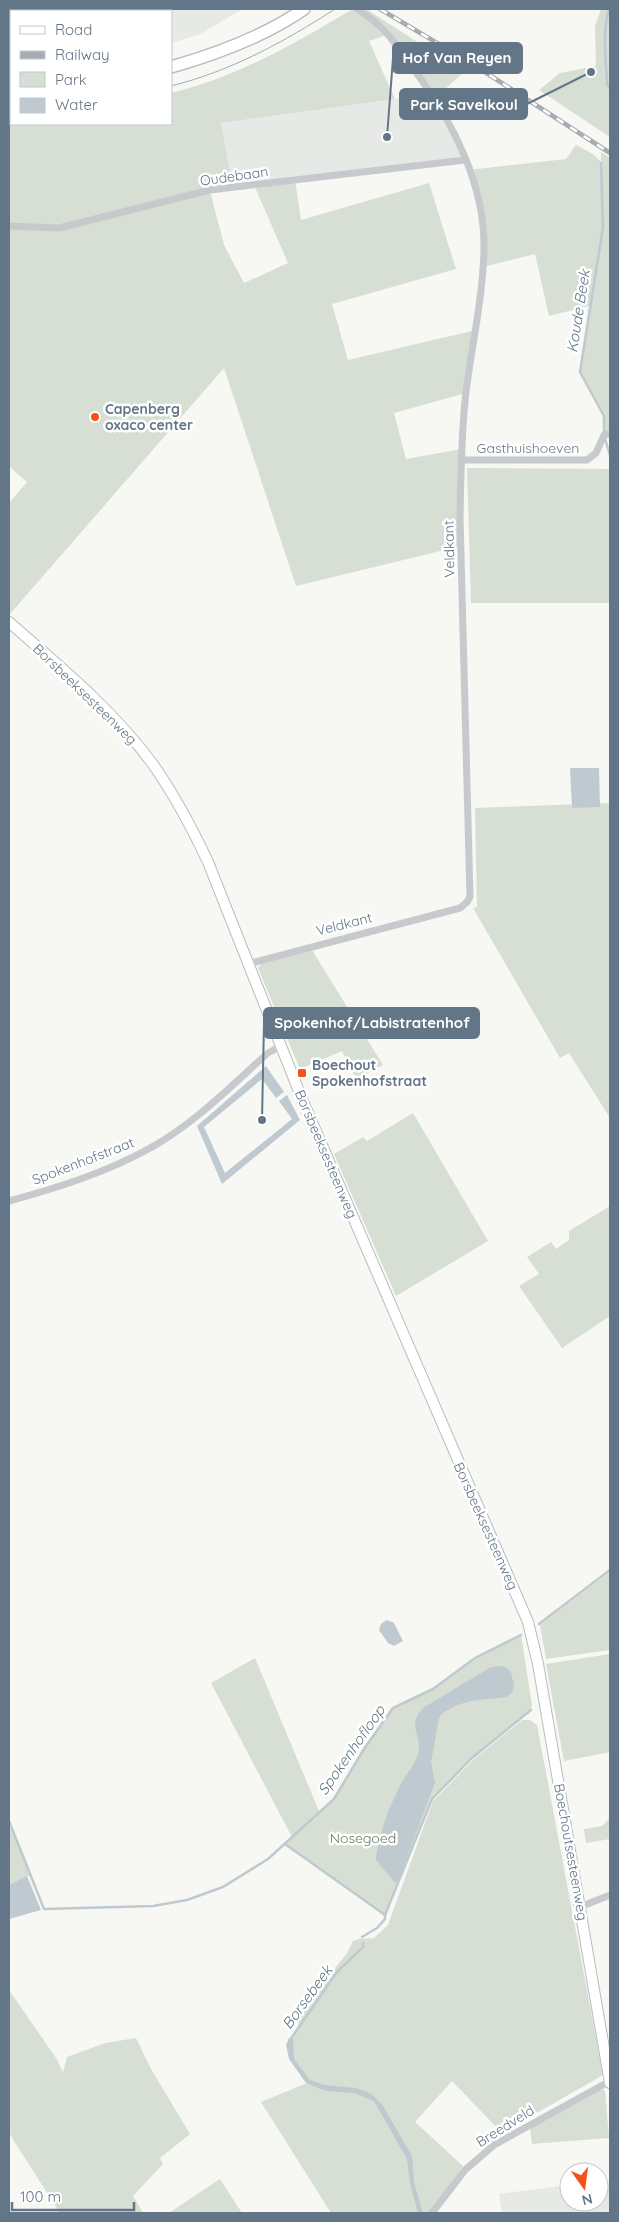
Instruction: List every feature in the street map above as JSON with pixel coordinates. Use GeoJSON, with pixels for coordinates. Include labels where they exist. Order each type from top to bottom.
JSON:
{"type":"FeatureCollection","features":[{"type":"Feature","properties":{"kind":"main road"},"geometry":{"type":"LineString","coordinates":[[172,67],[228,48],[277,25],[304,9]]}},
{"type":"Feature","properties":{"kind":"street","name":"Veldkant"},"geometry":{"type":"LineString","coordinates":[[248,964],[460,908],[470,897],[460,517],[461,460],[466,393],[478,323],[484,248],[482,218],[478,196],[465,160],[435,98],[380,24],[356,9]]}},
{"type":"Feature","properties":{"kind":"street","name":"Oudebaan"},"geometry":{"type":"LineString","coordinates":[[9,226],[58,228],[210,190],[465,160]]}},
{"type":"Feature","properties":{"kind":"street","name":"Gasthuishoeven"},"geometry":{"type":"LineString","coordinates":[[461,460],[587,460],[596,454],[604,435],[610,434]]}},
{"type":"Feature","properties":{"kind":"street","name":"Borsbeeksesteenweg"},"geometry":{"type":"LineString","coordinates":[[9,622],[67,673],[124,729],[152,764],[194,833],[317,1136],[528,1622]]}},
{"type":"Feature","properties":{"kind":"street","name":"Spokenhofstraat"},"geometry":{"type":"LineString","coordinates":[[9,1201],[89,1175],[124,1161],[153,1146],[193,1119],[268,1053],[281,1046]]}},
{"type":"Feature","properties":{"kind":"street","name":"Boechoutsesteenweg"},"geometry":{"type":"LineString","coordinates":[[528,1622],[538,1664],[610,2082]]}},
{"type":"Feature","properties":{"kind":"street"},"geometry":{"type":"LineString","coordinates":[[580,1906],[610,1895]]}},
{"type":"Feature","properties":{"kind":"street","name":"Breedveld"},"geometry":{"type":"LineString","coordinates":[[432,2213],[465,2170],[488,2148],[610,2082]]}},
{"type":"Feature","properties":{"kind":"shaded area"},"geometry":{"type":"Polygon","coordinates":[[[9,9],[242,9],[201,34],[172,43],[172,10],[10,10],[9,81],[9,9]]]}},
{"type":"Feature","properties":{"kind":"shaded area"},"geometry":{"type":"Polygon","coordinates":[[[435,98],[465,160],[233,187],[221,123],[395,99],[435,98]]]}},
{"type":"Feature","properties":{"kind":"shaded area"},"geometry":{"type":"Polygon","coordinates":[[[609,2182],[610,2213],[502,2213],[499,2194],[559,2186],[559,2212],[609,2212],[609,2182]]]}},
{"type":"Feature","properties":{"kind":"green space"},"geometry":{"type":"Polygon","coordinates":[[[353,9],[366,9],[464,72],[435,98],[389,34],[369,41],[395,99],[221,123],[233,187],[210,191],[224,245],[244,283],[288,263],[254,185],[295,180],[301,220],[429,183],[456,269],[332,304],[348,360],[476,330],[466,393],[394,413],[406,459],[462,449],[461,546],[296,586],[224,368],[10,614],[9,503],[27,482],[9,466],[9,123],[10,125],[172,125],[172,93],[220,78],[287,46],[353,9]]]}},
{"type":"Feature","properties":{"kind":"green space"},"geometry":{"type":"Polygon","coordinates":[[[601,9],[610,9],[610,137],[539,90],[560,73],[596,66],[595,26],[601,9]]]}},
{"type":"Feature","properties":{"kind":"green space"},"geometry":{"type":"Polygon","coordinates":[[[576,145],[593,154],[601,162],[601,152],[610,158],[610,434],[604,435],[604,416],[580,372],[589,306],[549,316],[535,254],[483,267],[482,218],[469,170],[566,159],[576,145]]]}},
{"type":"Feature","properties":{"kind":"green space"},"geometry":{"type":"Polygon","coordinates":[[[467,468],[610,469],[610,603],[471,603],[467,468]]]}},
{"type":"Feature","properties":{"kind":"green space"},"geometry":{"type":"Polygon","coordinates":[[[610,803],[610,1118],[569,1053],[560,1058],[473,908],[477,907],[475,808],[610,803]]]}},
{"type":"Feature","properties":{"kind":"green space"},"geometry":{"type":"Polygon","coordinates":[[[312,950],[383,1065],[356,1079],[342,1051],[300,1069],[258,968],[261,964],[312,950]]]}},
{"type":"Feature","properties":{"kind":"green space"},"geometry":{"type":"Polygon","coordinates":[[[413,1113],[488,1241],[396,1296],[334,1154],[363,1137],[367,1141],[413,1113]]]}},
{"type":"Feature","properties":{"kind":"green space"},"geometry":{"type":"Polygon","coordinates":[[[610,1206],[610,1316],[562,1348],[519,1286],[539,1274],[527,1257],[551,1242],[556,1249],[569,1240],[569,1231],[610,1206]]]}},
{"type":"Feature","properties":{"kind":"green space"},"geometry":{"type":"Polygon","coordinates":[[[610,1572],[610,1650],[546,1659],[540,1625],[610,1572]]]}},
{"type":"Feature","properties":{"kind":"green space","name":"Nosegoed"},"geometry":{"type":"Polygon","coordinates":[[[521,1635],[532,1705],[531,1710],[472,1758],[432,1799],[385,1915],[285,1844],[292,1837],[211,1683],[255,1658],[319,1811],[334,1799],[364,1749],[393,1708],[433,1689],[475,1658],[521,1635]]]}},
{"type":"Feature","properties":{"kind":"green space"},"geometry":{"type":"Polygon","coordinates":[[[610,1654],[610,1752],[564,1761],[546,1664],[610,1654]]]}},
{"type":"Feature","properties":{"kind":"green space"},"geometry":{"type":"Polygon","coordinates":[[[522,1720],[530,1720],[537,1725],[603,2075],[502,2133],[452,2081],[415,2122],[463,2166],[429,2213],[331,2213],[261,2102],[307,2083],[291,2060],[290,2040],[298,2026],[301,2012],[347,1953],[353,1941],[374,1938],[388,1925],[433,1801],[474,1759],[522,1720]]]}},
{"type":"Feature","properties":{"kind":"green space"},"geometry":{"type":"Polygon","coordinates":[[[610,1818],[610,1839],[586,1843],[584,1829],[602,1826],[610,1818]]]}},
{"type":"Feature","properties":{"kind":"green space"},"geometry":{"type":"Polygon","coordinates":[[[9,1821],[31,1875],[9,1885],[9,1821]]]}},
{"type":"Feature","properties":{"kind":"green space"},"geometry":{"type":"Polygon","coordinates":[[[9,1990],[56,2058],[63,2072],[67,2057],[105,2043],[136,2038],[151,2069],[190,2134],[160,2158],[163,2164],[133,2196],[143,2213],[60,2213],[9,2133],[9,1990]]]}},
{"type":"Feature","properties":{"kind":"green space"},"geometry":{"type":"Polygon","coordinates":[[[598,2089],[605,2090],[609,2138],[532,2144],[530,2127],[598,2089]]]}},
{"type":"Feature","properties":{"kind":"green space"},"geometry":{"type":"Polygon","coordinates":[[[220,2179],[242,2213],[169,2213],[220,2179]]]}},
{"type":"Feature","properties":{"kind":"water"},"geometry":{"type":"Polygon","coordinates":[[[570,768],[599,768],[600,807],[572,808],[570,768]]]}},
{"type":"Feature","properties":{"kind":"water"},"geometry":{"type":"Polygon","coordinates":[[[266,1066],[284,1092],[276,1098],[262,1079],[204,1127],[225,1173],[292,1119],[279,1101],[287,1095],[300,1120],[222,1184],[197,1126],[266,1066]]]}},
{"type":"Feature","properties":{"kind":"water"},"geometry":{"type":"Polygon","coordinates":[[[387,1620],[394,1623],[403,1641],[394,1646],[388,1643],[379,1630],[381,1624],[387,1620]]]}},
{"type":"Feature","properties":{"kind":"water"},"geometry":{"type":"Polygon","coordinates":[[[491,1667],[506,1667],[511,1672],[514,1685],[512,1693],[506,1697],[471,1701],[457,1705],[444,1712],[439,1718],[431,1762],[435,1783],[398,1881],[395,1883],[376,1860],[376,1857],[389,1810],[418,1754],[419,1748],[415,1726],[418,1715],[423,1708],[491,1667]]]}},
{"type":"Feature","properties":{"kind":"water"},"geometry":{"type":"Polygon","coordinates":[[[27,1876],[41,1910],[9,1919],[9,1885],[27,1876]]]}},
{"type":"Feature","properties":{"kind":"water"},"geometry":{"type":"Polygon","coordinates":[[[289,2038],[293,2038],[294,2059],[310,2080],[325,2085],[356,2088],[370,2093],[382,2104],[412,2156],[414,2182],[423,2213],[418,2213],[410,2184],[407,2159],[374,2101],[354,2093],[326,2091],[306,2083],[289,2059],[286,2045],[289,2038]]]}},
{"type":"Feature","properties":{"kind":"waterway","name":"Koude Beek"},"geometry":{"type":"LineString","coordinates":[[609,9],[605,46],[607,84],[610,88]]}},
{"type":"Feature","properties":{"kind":"waterway","name":"Koude Beek"},"geometry":{"type":"LineString","coordinates":[[601,163],[603,227],[580,372],[604,416],[604,433]]}},
{"type":"Feature","properties":{"kind":"waterway","name":"Koude Beek"},"geometry":{"type":"LineString","coordinates":[[605,439],[610,455]]}},
{"type":"Feature","properties":{"kind":"waterway","name":"Spokenhofloop"},"geometry":{"type":"LineString","coordinates":[[539,1624],[610,1570]]}},
{"type":"Feature","properties":{"kind":"waterway"},"geometry":{"type":"LineString","coordinates":[[9,1821],[44,1909],[153,1906],[187,1900],[223,1887],[268,1859],[334,1799],[364,1749],[393,1708],[433,1689],[475,1658],[521,1635]]}},
{"type":"Feature","properties":{"kind":"waterway"},"geometry":{"type":"LineString","coordinates":[[385,1915],[432,1799],[472,1758],[531,1710]]}},
{"type":"Feature","properties":{"kind":"waterway","name":"Borsebeek"},"geometry":{"type":"LineString","coordinates":[[285,1844],[385,1915],[385,1919],[377,1928],[362,1937]]}},
{"type":"Feature","properties":{"kind":"waterway","name":"Borsebeek"},"geometry":{"type":"LineString","coordinates":[[290,2040],[337,1972],[363,1947],[363,1943]]}},
{"type":"Feature","properties":{"kind":"tram line"},"geometry":{"type":"LineString","coordinates":[[172,86],[236,64],[277,44],[335,9]]}},
{"type":"Feature","properties":{"kind":"railway"},"geometry":{"type":"LineString","coordinates":[[380,9],[474,65],[610,153]]}},
{"type":"Feature","properties":{"kind":"place","name":"Park Savelkoul"},"geometry":{"type":"Point","coordinates":[591,72]}},
{"type":"Feature","properties":{"kind":"place","name":"Hof Van Reyen"},"geometry":{"type":"Point","coordinates":[387,137]}},
{"type":"Feature","properties":{"kind":"place","name":"Capenberg oxaco center"},"geometry":{"type":"Point","coordinates":[95,417]}},
{"type":"Feature","properties":{"kind":"place","name":"Boechout Spokenhofstraat"},"geometry":{"type":"Point","coordinates":[302,1073]}},
{"type":"Feature","properties":{"kind":"place","name":"Spokenhof/Labistratenhof"},"geometry":{"type":"Point","coordinates":[262,1120]}}]}
